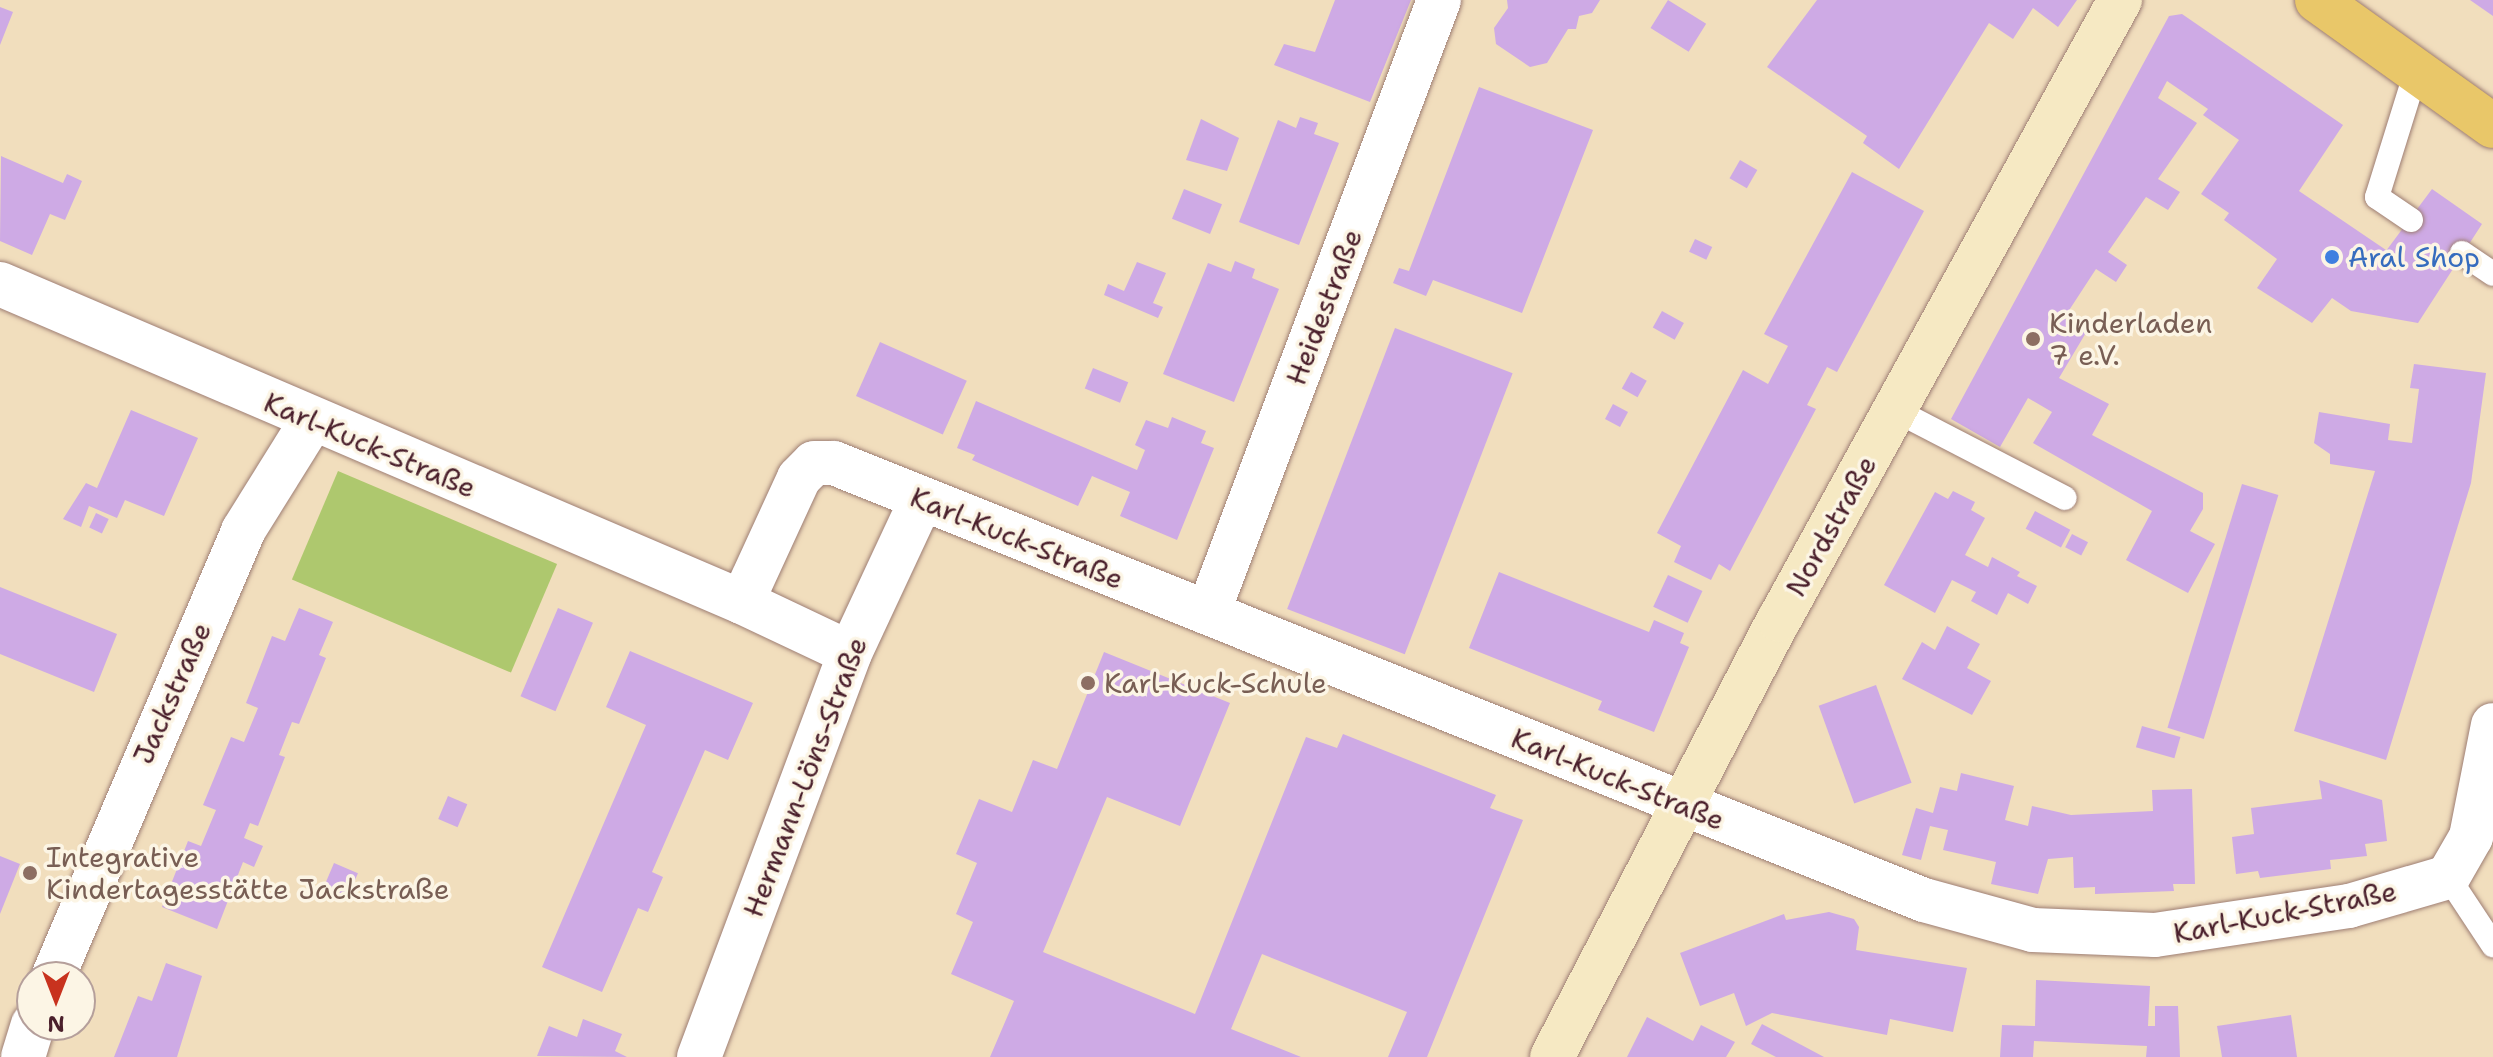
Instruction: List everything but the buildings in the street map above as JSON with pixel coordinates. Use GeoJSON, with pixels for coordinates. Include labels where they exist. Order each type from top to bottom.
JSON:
{"type":"FeatureCollection","features":[{"type":"Feature","properties":{"kind":"main road"},"geometry":{"type":"LineString","coordinates":[[2317,0],[2493,126]]}},
{"type":"Feature","properties":{"kind":"street","name":"Heidestraße"},"geometry":{"type":"LineString","coordinates":[[1208,613],[1439,0]]}},
{"type":"Feature","properties":{"kind":"street","name":"Nordstraße"},"geometry":{"type":"LineString","coordinates":[[1552,1057],[1895,410],[2120,0]]}},
{"type":"Feature","properties":{"kind":"street","name":"Karl-Kuck-Straße"},"geometry":{"type":"LineString","coordinates":[[0,284],[742,602],[850,653]]}},
{"type":"Feature","properties":{"kind":"street","name":"Jackstraße"},"geometry":{"type":"LineString","coordinates":[[60,961],[243,531],[312,420]]}},
{"type":"Feature","properties":{"kind":"street","name":"Karl-Kuck-Straße"},"geometry":{"type":"LineString","coordinates":[[742,602],[799,478],[814,463],[834,463],[921,501],[1924,900],[2033,930],[2155,935],[2203,929],[2349,906],[2448,877]]}},
{"type":"Feature","properties":{"kind":"street","name":"Hermann-Löns-Straße"},"geometry":{"type":"LineString","coordinates":[[699,1057],[850,653],[921,501]]}},
{"type":"Feature","properties":{"kind":"street"},"geometry":{"type":"LineString","coordinates":[[2448,877],[2471,837],[2493,725]]}},
{"type":"Feature","properties":{"kind":"lane"},"geometry":{"type":"LineString","coordinates":[[2411,220],[2377,197],[2416,72]]}},
{"type":"Feature","properties":{"kind":"lane"},"geometry":{"type":"LineString","coordinates":[[2462,253],[2493,274]]}},
{"type":"Feature","properties":{"kind":"lane"},"geometry":{"type":"LineString","coordinates":[[1895,410],[2065,498]]}},
{"type":"Feature","properties":{"kind":"lane"},"geometry":{"type":"LineString","coordinates":[[2448,877],[2493,945]]}},
{"type":"Feature","properties":{"kind":"green space"},"geometry":{"type":"Polygon","coordinates":[[[338,471],[557,564],[511,673],[292,580],[338,471]]]}},
{"type":"Feature","properties":{"kind":"place","name":"Aral Shop"},"geometry":{"type":"Point","coordinates":[2332,257]}},
{"type":"Feature","properties":{"kind":"place","name":"Kinderladen 7 e.V."},"geometry":{"type":"Point","coordinates":[2033,339]}},
{"type":"Feature","properties":{"kind":"place","name":"Karl-Kuck-Schule"},"geometry":{"type":"Point","coordinates":[1088,683]}},
{"type":"Feature","properties":{"kind":"place","name":"Integrative Kindertagesstätte Jackstraße"},"geometry":{"type":"Point","coordinates":[30,873]}}]}
